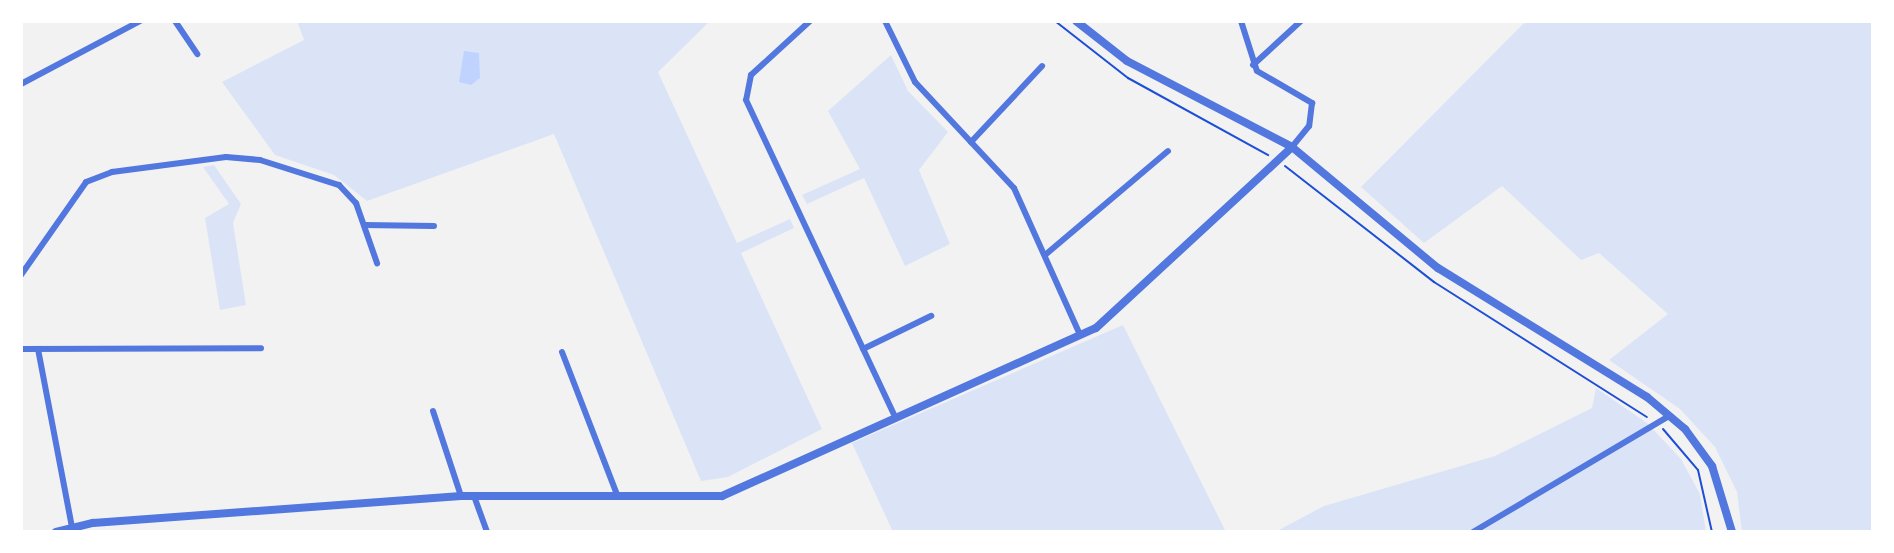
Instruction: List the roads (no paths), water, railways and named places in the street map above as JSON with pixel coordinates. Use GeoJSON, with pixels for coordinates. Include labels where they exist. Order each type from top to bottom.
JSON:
{"type":"FeatureCollection","features":[{"type":"Feature","properties":{"kind":"street"},"geometry":{"type":"LineString","coordinates":[[21,83],[140,21]]}},
{"type":"Feature","properties":{"kind":"street"},"geometry":{"type":"LineString","coordinates":[[175,21],[197,54]]}},
{"type":"Feature","properties":{"kind":"street"},"geometry":{"type":"LineString","coordinates":[[810,21],[751,75],[746,100],[894,414]]}},
{"type":"Feature","properties":{"kind":"street"},"geometry":{"type":"LineString","coordinates":[[885,21],[915,82],[1014,188],[1080,335]]}},
{"type":"Feature","properties":{"kind":"street"},"geometry":{"type":"LineString","coordinates":[[1076,21],[1127,61],[1292,147],[1438,268],[1670,416],[1712,466],[1732,532]]}},
{"type":"Feature","properties":{"kind":"street"},"geometry":{"type":"LineString","coordinates":[[56,532],[461,496],[722,496],[894,414],[1080,335],[1123,307],[1278,161],[1309,126],[1312,103],[1253,65],[1241,21]]}},
{"type":"Feature","properties":{"kind":"street"},"geometry":{"type":"LineString","coordinates":[[1253,65],[1301,21]]}},
{"type":"Feature","properties":{"kind":"street"},"geometry":{"type":"LineString","coordinates":[[971,142],[1042,66]]}},
{"type":"Feature","properties":{"kind":"street"},"geometry":{"type":"LineString","coordinates":[[1045,255],[1168,151]]}},
{"type":"Feature","properties":{"kind":"street"},"geometry":{"type":"LineString","coordinates":[[21,275],[79,188],[121,170],[226,158],[260,160],[340,185],[364,225],[377,263]]}},
{"type":"Feature","properties":{"kind":"street"},"geometry":{"type":"LineString","coordinates":[[364,225],[433,226]]}},
{"type":"Feature","properties":{"kind":"street"},"geometry":{"type":"LineString","coordinates":[[863,349],[931,316]]}},
{"type":"Feature","properties":{"kind":"street"},"geometry":{"type":"LineString","coordinates":[[21,349],[261,348]]}},
{"type":"Feature","properties":{"kind":"street"},"geometry":{"type":"LineString","coordinates":[[38,349],[71,530]]}},
{"type":"Feature","properties":{"kind":"street"},"geometry":{"type":"LineString","coordinates":[[562,352],[618,497]]}},
{"type":"Feature","properties":{"kind":"street"},"geometry":{"type":"LineString","coordinates":[[433,411],[461,496]]}},
{"type":"Feature","properties":{"kind":"street"},"geometry":{"type":"LineString","coordinates":[[1473,532],[1670,416]]}},
{"type":"Feature","properties":{"kind":"street"},"geometry":{"type":"LineString","coordinates":[[474,496],[487,532]]}},
{"type":"Feature","properties":{"kind":"water"},"geometry":{"type":"Polygon","coordinates":[[[464,51],[479,53],[480,78],[471,85],[459,82],[464,51]]]}}]}
